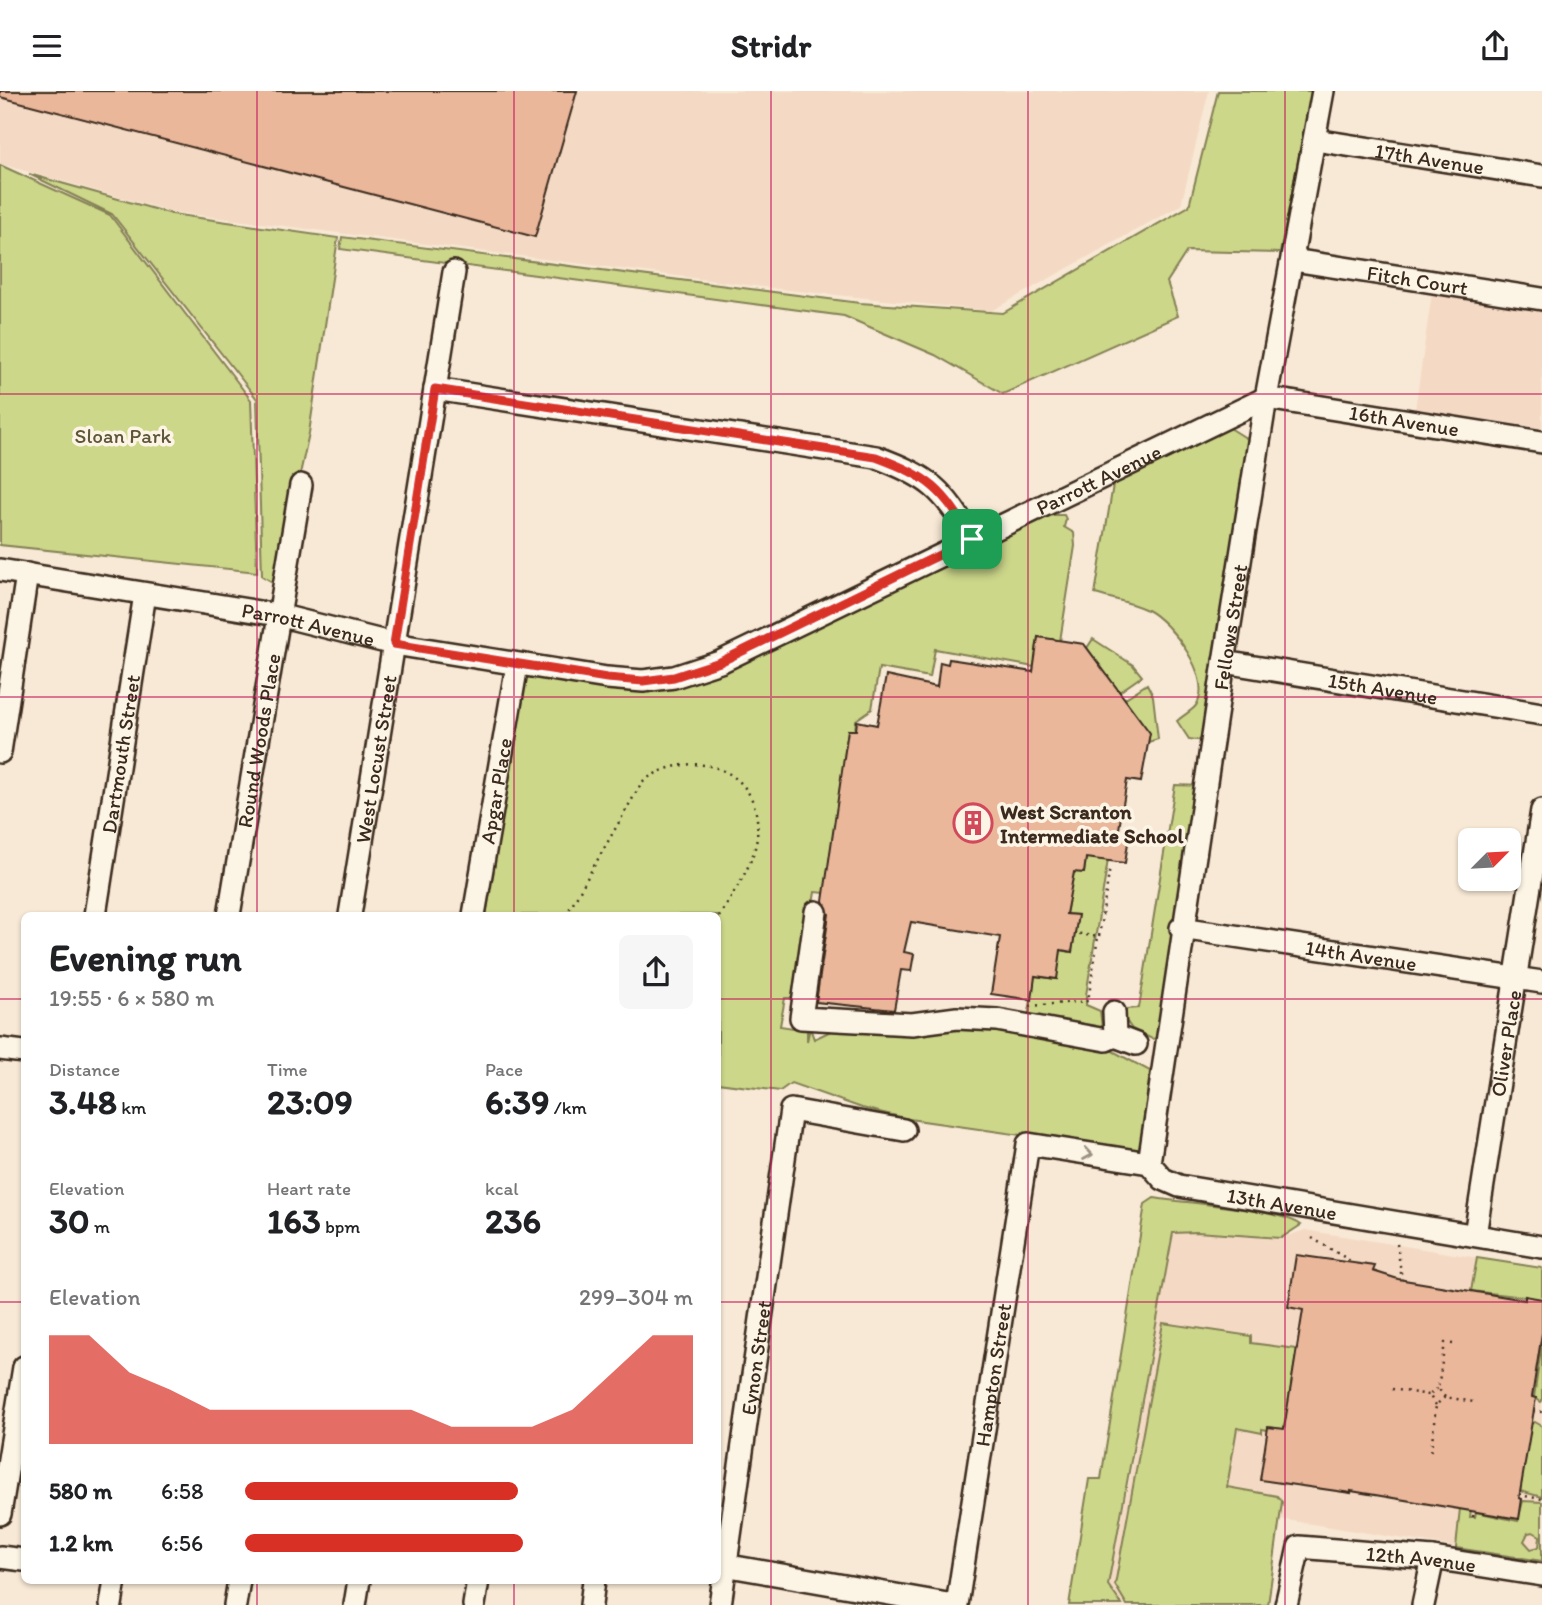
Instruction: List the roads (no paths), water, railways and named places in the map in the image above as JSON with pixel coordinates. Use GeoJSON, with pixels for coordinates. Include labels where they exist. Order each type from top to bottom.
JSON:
{"type":"FeatureCollection","features":[{"type":"Feature","properties":{"kind":"street","name":"Fellows Street"},"geometry":{"type":"LineString","coordinates":[[1149,1163],[1181,928],[1266,398],[1323,91]]}},
{"type":"Feature","properties":{"kind":"street","name":"17th Avenue"},"geometry":{"type":"LineString","coordinates":[[1315,140],[1542,176]]}},
{"type":"Feature","properties":{"kind":"street","name":"Fitch Court"},"geometry":{"type":"LineString","coordinates":[[1293,260],[1542,299]]}},
{"type":"Feature","properties":{"kind":"street","name":"West Locust Street"},"geometry":{"type":"LineString","coordinates":[[350,912],[454,272]]}},
{"type":"Feature","properties":{"kind":"street"},"geometry":{"type":"LineString","coordinates":[[435,389],[876,457],[912,470],[935,486],[951,503],[972,539]]}},
{"type":"Feature","properties":{"kind":"street","name":"16th Avenue"},"geometry":{"type":"LineString","coordinates":[[1266,398],[1542,442]]}},
{"type":"Feature","properties":{"kind":"street","name":"Parrott Avenue"},"geometry":{"type":"LineString","coordinates":[[0,570],[278,615],[394,644],[517,665],[631,680],[674,677],[720,662],[1266,398]]}},
{"type":"Feature","properties":{"kind":"street","name":"Round Woods Place"},"geometry":{"type":"LineString","coordinates":[[229,912],[301,485]]}},
{"type":"Feature","properties":{"kind":"street"},"geometry":{"type":"LineString","coordinates":[[0,752],[27,574]]}},
{"type":"Feature","properties":{"kind":"street","name":"Dartmouth Street"},"geometry":{"type":"LineString","coordinates":[[95,912],[145,594]]}},
{"type":"Feature","properties":{"kind":"street","name":"15th Avenue"},"geometry":{"type":"LineString","coordinates":[[1224,661],[1542,714]]}},
{"type":"Feature","properties":{"kind":"street","name":"Apgar Place"},"geometry":{"type":"LineString","coordinates":[[475,912],[517,665]]}},
{"type":"Feature","properties":{"kind":"street","name":"Oliver Place"},"geometry":{"type":"LineString","coordinates":[[1475,1235],[1542,810]]}},
{"type":"Feature","properties":{"kind":"street"},"geometry":{"type":"LineString","coordinates":[[816,912],[802,1018],[912,1024],[957,1018],[997,1020],[1106,1040],[1115,1036],[1136,1044]]}},
{"type":"Feature","properties":{"kind":"street","name":"14th Avenue"},"geometry":{"type":"LineString","coordinates":[[1181,928],[1542,982]]}},
{"type":"Feature","properties":{"kind":"street"},"geometry":{"type":"LineString","coordinates":[[1114,1012],[1115,1036]]}},
{"type":"Feature","properties":{"kind":"street"},"geometry":{"type":"LineString","coordinates":[[0,1049],[21,1052]]}},
{"type":"Feature","properties":{"kind":"street","name":"Eynon Street"},"geometry":{"type":"LineString","coordinates":[[720,1605],[722,1565],[791,1109],[904,1130]]}},
{"type":"Feature","properties":{"kind":"street","name":"Hampton Street"},"geometry":{"type":"LineString","coordinates":[[955,1605],[1028,1144],[1149,1163]]}},
{"type":"Feature","properties":{"kind":"street","name":"13th Avenue"},"geometry":{"type":"LineString","coordinates":[[1149,1163],[1163,1179],[1179,1186],[1542,1247]]}},
{"type":"Feature","properties":{"kind":"street"},"geometry":{"type":"LineString","coordinates":[[0,1514],[17,1457],[21,1406]]}},
{"type":"Feature","properties":{"kind":"street","name":"12th Avenue"},"geometry":{"type":"LineString","coordinates":[[1286,1605],[1299,1547],[1433,1558],[1542,1575]]}},
{"type":"Feature","properties":{"kind":"street"},"geometry":{"type":"LineString","coordinates":[[0,1557],[21,1560]]}},
{"type":"Feature","properties":{"kind":"street"},"geometry":{"type":"LineString","coordinates":[[1423,1605],[1433,1558]]}},
{"type":"Feature","properties":{"kind":"street"},"geometry":{"type":"LineString","coordinates":[[722,1565],[955,1605]]}},
{"type":"Feature","properties":{"kind":"street"},"geometry":{"type":"LineString","coordinates":[[111,1605],[115,1584]]}},
{"type":"Feature","properties":{"kind":"street"},"geometry":{"type":"LineString","coordinates":[[235,1605],[238,1584]]}},
{"type":"Feature","properties":{"kind":"street"},"geometry":{"type":"LineString","coordinates":[[355,1605],[358,1584]]}},
{"type":"Feature","properties":{"kind":"street"},"geometry":{"type":"LineString","coordinates":[[474,1605],[477,1584]]}},
{"type":"Feature","properties":{"kind":"street"},"geometry":{"type":"LineString","coordinates":[[590,1605],[593,1584]]}},
{"type":"Feature","properties":{"kind":"place","name":"West Scranton Intermediate School"},"geometry":{"type":"Point","coordinates":[973,823]}},
{"type":"Feature","properties":{"kind":"park label","name":"Sloan Park"},"geometry":{"type":"Point","coordinates":[123,435]}}]}
